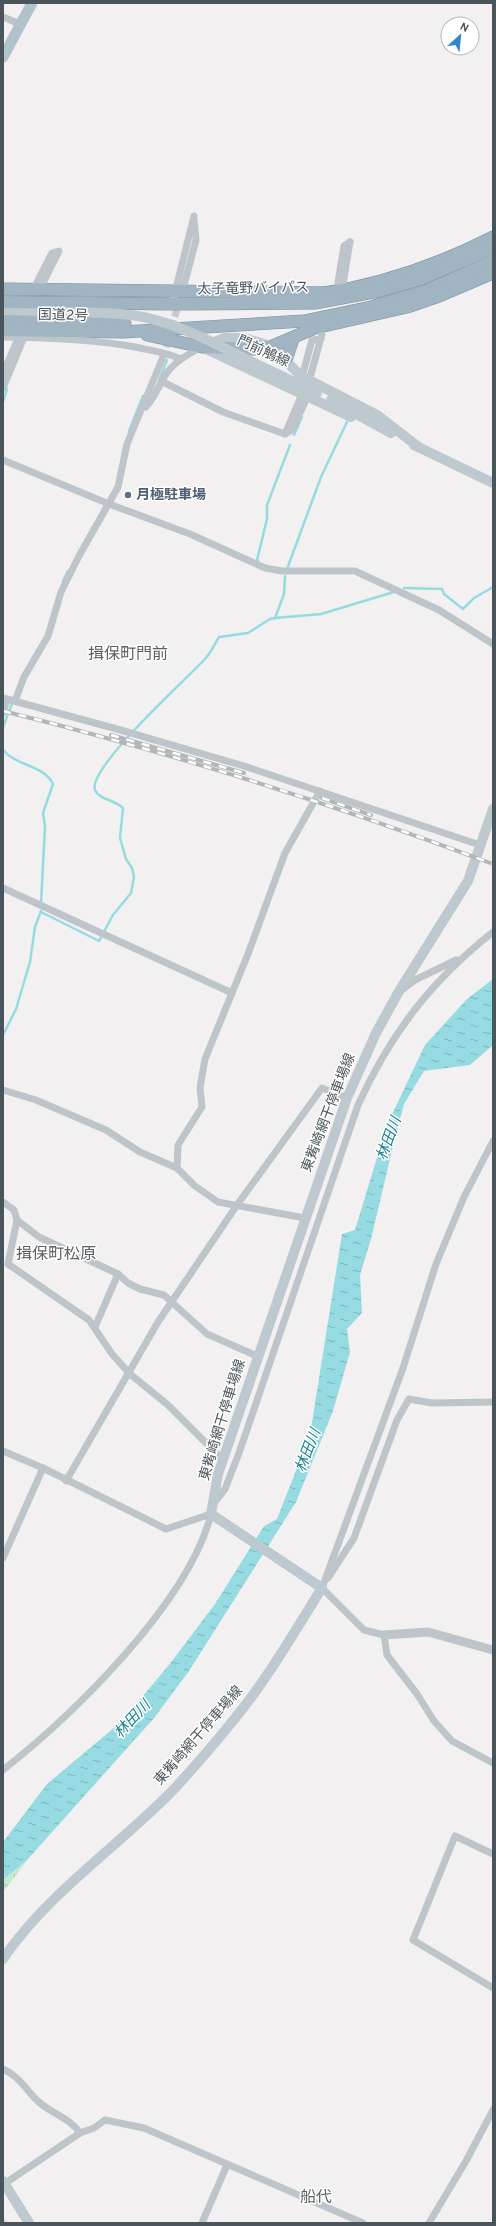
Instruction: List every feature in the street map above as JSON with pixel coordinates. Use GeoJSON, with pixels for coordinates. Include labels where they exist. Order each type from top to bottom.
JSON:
{"type":"FeatureCollection","features":[{"type":"Feature","properties":{"kind":"highway"},"geometry":{"type":"LineString","coordinates":[[256,304],[327,293],[340,286],[378,282],[457,255],[493,237]]}},
{"type":"Feature","properties":{"kind":"highway","name":"太子竜野バイパス"},"geometry":{"type":"LineString","coordinates":[[3,302],[172,304],[315,303],[379,292],[421,279],[493,248]]}},
{"type":"Feature","properties":{"kind":"highway"},"geometry":{"type":"LineString","coordinates":[[123,332],[187,327],[268,324],[339,314],[428,290],[493,261]]}},
{"type":"Feature","properties":{"kind":"highway"},"geometry":{"type":"LineString","coordinates":[[123,332],[202,346],[254,349],[270,347],[293,339],[315,328],[406,307],[439,296],[493,273]]}},
{"type":"Feature","properties":{"kind":"highway"},"geometry":{"type":"LineString","coordinates":[[3,289],[179,288],[327,293]]}},
{"type":"Feature","properties":{"kind":"highway"},"geometry":{"type":"LineString","coordinates":[[3,321],[187,327]]}},
{"type":"Feature","properties":{"kind":"highway","name":"国道2号"},"geometry":{"type":"LineString","coordinates":[[3,330],[25,334],[62,335],[123,332]]}},
{"type":"Feature","properties":{"kind":"highway"},"geometry":{"type":"LineString","coordinates":[[286,360],[293,339]]}},
{"type":"Feature","properties":{"kind":"main road"},"geometry":{"type":"LineString","coordinates":[[3,57],[32,3]]}},
{"type":"Feature","properties":{"kind":"main road","name":"門前鵤線"},"geometry":{"type":"LineString","coordinates":[[3,311],[129,315],[157,320],[187,331],[334,400],[420,448],[493,483]]}},
{"type":"Feature","properties":{"kind":"main road"},"geometry":{"type":"LineString","coordinates":[[202,346],[304,398],[367,425],[394,434]]}},
{"type":"Feature","properties":{"kind":"main road"},"geometry":{"type":"LineString","coordinates":[[270,347],[307,375],[377,416],[420,448]]}},
{"type":"Feature","properties":{"kind":"main road","name":"東觜崎網干停車場線"},"geometry":{"type":"LineString","coordinates":[[212,1509],[223,1460],[347,1098],[376,1033],[398,993],[468,881],[493,809]]}},
{"type":"Feature","properties":{"kind":"main road"},"geometry":{"type":"LineString","coordinates":[[212,1509],[322,1588]]}},
{"type":"Feature","properties":{"kind":"main road","name":"東觜崎網干停車場線"},"geometry":{"type":"LineString","coordinates":[[3,1958],[17,1937],[71,1883],[162,1800],[227,1728],[258,1688],[322,1588]]}},
{"type":"Feature","properties":{"kind":"main road"},"geometry":{"type":"LineString","coordinates":[[4,2182],[29,2223]]}},
{"type":"Feature","properties":{"kind":"street"},"geometry":{"type":"LineString","coordinates":[[3,17],[20,24]]}},
{"type":"Feature","properties":{"kind":"street"},"geometry":{"type":"LineString","coordinates":[[172,304],[179,288],[196,240],[194,216],[179,288]]}},
{"type":"Feature","properties":{"kind":"street"},"geometry":{"type":"LineString","coordinates":[[350,242],[340,286],[344,246],[350,242]]}},
{"type":"Feature","properties":{"kind":"street"},"geometry":{"type":"LineString","coordinates":[[37,288],[59,251],[52,253],[37,288],[38,302]]}},
{"type":"Feature","properties":{"kind":"street"},"geometry":{"type":"LineString","coordinates":[[3,337],[25,334]]}},
{"type":"Feature","properties":{"kind":"street"},"geometry":{"type":"LineString","coordinates":[[4,383],[25,334]]}},
{"type":"Feature","properties":{"kind":"street"},"geometry":{"type":"LineString","coordinates":[[62,335],[114,342],[171,354],[181,359]]}},
{"type":"Feature","properties":{"kind":"street"},"geometry":{"type":"LineString","coordinates":[[307,375],[312,340],[321,337]]}},
{"type":"Feature","properties":{"kind":"street"},"geometry":{"type":"LineString","coordinates":[[175,340],[181,359]]}},
{"type":"Feature","properties":{"kind":"street"},"geometry":{"type":"LineString","coordinates":[[3,373],[17,341]]}},
{"type":"Feature","properties":{"kind":"street"},"geometry":{"type":"LineString","coordinates":[[142,411],[153,399],[166,374],[181,359],[202,346]]}},
{"type":"Feature","properties":{"kind":"street"},"geometry":{"type":"LineString","coordinates":[[15,701],[24,677],[48,636],[61,592],[79,556],[118,487],[127,444],[142,411],[163,357]]}},
{"type":"Feature","properties":{"kind":"street"},"geometry":{"type":"LineString","coordinates":[[163,382],[223,412],[285,434],[304,398]]}},
{"type":"Feature","properties":{"kind":"street"},"geometry":{"type":"LineString","coordinates":[[3,460],[109,504],[179,529],[264,568],[282,571],[355,571],[439,610],[493,644]]}},
{"type":"Feature","properties":{"kind":"street"},"geometry":{"type":"LineString","coordinates":[[3,713],[5,698],[117,728],[320,791],[480,845]]}},
{"type":"Feature","properties":{"kind":"street"},"geometry":{"type":"LineString","coordinates":[[177,1168],[178,1145],[202,1107],[200,1088],[205,1060],[232,994],[285,853],[320,791]]}},
{"type":"Feature","properties":{"kind":"street"},"geometry":{"type":"LineString","coordinates":[[3,888],[232,994]]}},
{"type":"Feature","properties":{"kind":"street"},"geometry":{"type":"LineString","coordinates":[[3,1770],[70,1711],[121,1658],[149,1625],[189,1568],[207,1529],[212,1509],[224,1489],[239,1453],[358,1105],[373,1072],[391,1041],[426,994],[461,957],[493,932]]}},
{"type":"Feature","properties":{"kind":"street"},"geometry":{"type":"LineString","coordinates":[[398,993],[415,980],[461,957]]}},
{"type":"Feature","properties":{"kind":"street"},"geometry":{"type":"LineString","coordinates":[[66,1481],[130,1374],[145,1344],[237,1205],[322,1088],[347,1098]]}},
{"type":"Feature","properties":{"kind":"street"},"geometry":{"type":"LineString","coordinates":[[3,1090],[36,1100],[106,1130],[140,1152],[177,1168],[195,1186],[218,1202],[305,1218]]}},
{"type":"Feature","properties":{"kind":"street"},"geometry":{"type":"LineString","coordinates":[[322,1588],[403,1368],[436,1264],[464,1197],[493,1142]]}},
{"type":"Feature","properties":{"kind":"street"},"geometry":{"type":"LineString","coordinates":[[3,1202],[14,1210],[17,1220],[8,1264],[89,1320],[112,1354],[130,1374],[168,1406],[223,1460]]}},
{"type":"Feature","properties":{"kind":"street"},"geometry":{"type":"LineString","coordinates":[[17,1220],[39,1237],[118,1274],[128,1283],[140,1289],[164,1295],[207,1334],[258,1356]]}},
{"type":"Feature","properties":{"kind":"street"},"geometry":{"type":"LineString","coordinates":[[95,1327],[118,1274]]}},
{"type":"Feature","properties":{"kind":"street"},"geometry":{"type":"LineString","coordinates":[[322,1588],[354,1538],[397,1420],[409,1399],[432,1403],[493,1402]]}},
{"type":"Feature","properties":{"kind":"street"},"geometry":{"type":"LineString","coordinates":[[3,1451],[43,1468],[66,1481],[166,1529],[212,1509]]}},
{"type":"Feature","properties":{"kind":"street"},"geometry":{"type":"LineString","coordinates":[[3,1558],[43,1468]]}},
{"type":"Feature","properties":{"kind":"street"},"geometry":{"type":"LineString","coordinates":[[322,1588],[364,1630],[384,1635],[428,1632],[493,1650]]}},
{"type":"Feature","properties":{"kind":"street"},"geometry":{"type":"LineString","coordinates":[[384,1635],[386,1655],[417,1694],[434,1721],[452,1741],[493,1764]]}},
{"type":"Feature","properties":{"kind":"street"},"geometry":{"type":"LineString","coordinates":[[493,1854],[455,1836],[413,1940],[493,1988]]}},
{"type":"Feature","properties":{"kind":"street"},"geometry":{"type":"LineString","coordinates":[[3,2069],[12,2073],[27,2087],[39,2102],[75,2125],[80,2133]]}},
{"type":"Feature","properties":{"kind":"street"},"geometry":{"type":"LineString","coordinates":[[429,2223],[466,2161],[493,2110]]}},
{"type":"Feature","properties":{"kind":"street"},"geometry":{"type":"LineString","coordinates":[[4,2182],[80,2133],[94,2128],[105,2120],[144,2128],[226,2165],[363,2223]]}},
{"type":"Feature","properties":{"kind":"street"},"geometry":{"type":"LineString","coordinates":[[202,2223],[226,2165]]}},
{"type":"Feature","properties":{"kind":"green space"},"geometry":{"type":"Polygon","coordinates":[[[28,1859],[3,1892],[3,1880],[28,1859]]]}},
{"type":"Feature","properties":{"kind":"water","name":"林田川"},"geometry":{"type":"Polygon","coordinates":[[[493,979],[493,1045],[470,1065],[424,1071],[404,1104],[371,1239],[360,1275],[362,1313],[347,1329],[350,1352],[333,1411],[296,1502],[189,1671],[154,1718],[28,1859],[3,1880],[3,1842],[47,1784],[121,1722],[169,1665],[215,1604],[264,1526],[277,1519],[310,1435],[342,1234],[355,1230],[387,1125],[425,1045],[467,999],[493,979]]]}},
{"type":"Feature","properties":{"kind":"waterway"},"geometry":{"type":"LineString","coordinates":[[159,380],[167,360]]}},
{"type":"Feature","properties":{"kind":"waterway"},"geometry":{"type":"LineString","coordinates":[[3,402],[7,389]]}},
{"type":"Feature","properties":{"kind":"waterway"},"geometry":{"type":"LineString","coordinates":[[129,431],[143,396]]}},
{"type":"Feature","properties":{"kind":"waterway"},"geometry":{"type":"LineString","coordinates":[[294,435],[302,417]]}},
{"type":"Feature","properties":{"kind":"waterway"},"geometry":{"type":"LineString","coordinates":[[287,569],[321,477],[347,422]]}},
{"type":"Feature","properties":{"kind":"waterway"},"geometry":{"type":"LineString","coordinates":[[258,561],[267,519],[267,505],[290,445]]}},
{"type":"Feature","properties":{"kind":"waterway"},"geometry":{"type":"LineString","coordinates":[[63,581],[68,571]]}},
{"type":"Feature","properties":{"kind":"waterway"},"geometry":{"type":"LineString","coordinates":[[41,912],[99,941],[113,915],[131,893],[134,877],[132,868],[126,859],[120,838],[123,808],[97,793],[95,790],[97,779],[122,744],[206,658],[219,637],[248,633],[270,619],[275,618],[284,594],[285,576]]}},
{"type":"Feature","properties":{"kind":"waterway"},"geometry":{"type":"LineString","coordinates":[[404,588],[442,589],[444,594],[463,609],[474,598],[493,587]]}},
{"type":"Feature","properties":{"kind":"waterway"},"geometry":{"type":"LineString","coordinates":[[275,618],[321,614],[394,592]]}},
{"type":"Feature","properties":{"kind":"waterway"},"geometry":{"type":"LineString","coordinates":[[3,727],[13,701]]}},
{"type":"Feature","properties":{"kind":"waterway"},"geometry":{"type":"LineString","coordinates":[[3,750],[15,759],[43,773],[53,784],[43,813],[45,826],[41,904]]}},
{"type":"Feature","properties":{"kind":"waterway"},"geometry":{"type":"LineString","coordinates":[[3,1035],[16,1009],[30,962],[35,927],[41,911]]}},
{"type":"Feature","properties":{"kind":"tunnel"},"geometry":{"type":"LineString","coordinates":[[163,357],[179,302]]}},
{"type":"Feature","properties":{"kind":"railway"},"geometry":{"type":"LineString","coordinates":[[3,711],[127,744],[250,780],[493,864]]}},
{"type":"Feature","properties":{"kind":"railway"},"geometry":{"type":"LineString","coordinates":[[111,735],[244,773]]}},
{"type":"Feature","properties":{"kind":"railway"},"geometry":{"type":"LineString","coordinates":[[322,798],[371,815]]}},
{"type":"Feature","properties":{"kind":"place","name":"月極駐車場"},"geometry":{"type":"Point","coordinates":[128,495]}},
{"type":"Feature","properties":{"kind":"district","name":"揖保町門前"},"geometry":{"type":"Point","coordinates":[128,655]}},
{"type":"Feature","properties":{"kind":"district","name":"揖保町松原"},"geometry":{"type":"Point","coordinates":[56,1255]}},
{"type":"Feature","properties":{"kind":"district","name":"船代"},"geometry":{"type":"Point","coordinates":[316,2198]}}]}
